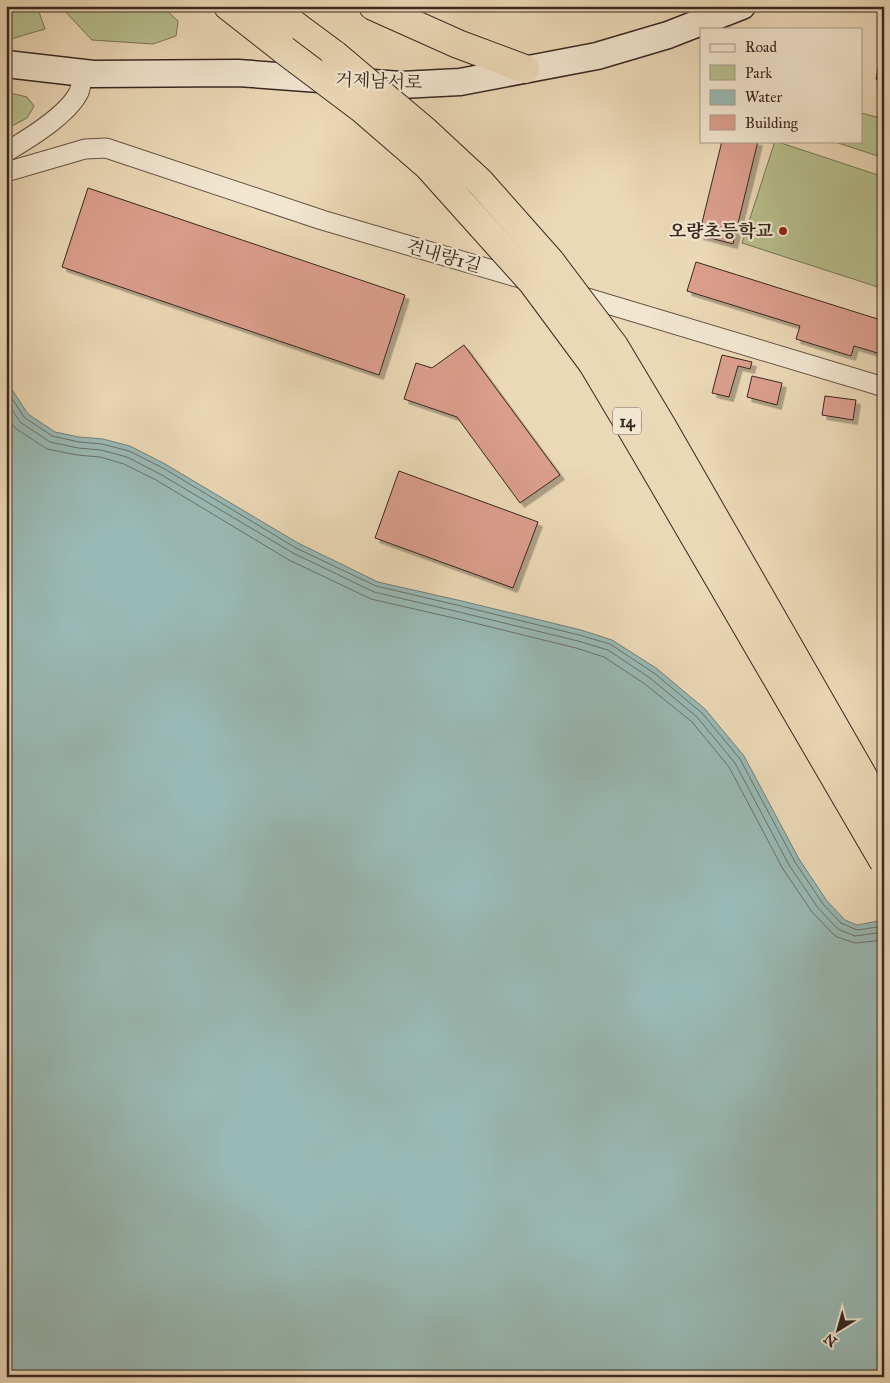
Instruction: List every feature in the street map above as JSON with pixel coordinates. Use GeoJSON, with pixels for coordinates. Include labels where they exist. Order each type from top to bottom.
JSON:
{"type":"FeatureCollection","features":[{"type":"Feature","properties":{"kind":"highway","name":"14"},"geometry":{"type":"LineString","coordinates":[[228,6],[361,108],[428,166],[533,283],[592,364],[640,443],[884,862]]}},
{"type":"Feature","properties":{"kind":"highway","name":"14"},"geometry":{"type":"LineString","coordinates":[[269,6],[335,55],[425,130],[480,182],[550,262],[614,346],[884,812]]}},
{"type":"Feature","properties":{"kind":"highway"},"geometry":{"type":"LineString","coordinates":[[373,6],[458,44],[525,69]]}},
{"type":"Feature","properties":{"kind":"main road","name":"거제남서로"},"geometry":{"type":"LineString","coordinates":[[6,64],[93,74],[238,73],[402,85],[460,82],[597,56],[668,35],[742,6]]}},
{"type":"Feature","properties":{"kind":"street"},"geometry":{"type":"LineString","coordinates":[[6,152],[69,108],[79,91],[83,73]]}},
{"type":"Feature","properties":{"kind":"street","name":"견내량1길"},"geometry":{"type":"LineString","coordinates":[[6,172],[85,149],[106,148],[322,220],[884,387]]}},
{"type":"Feature","properties":{"kind":"green space"},"geometry":{"type":"Polygon","coordinates":[[[6,6],[37,6],[45,29],[11,39],[6,38],[6,6]]]}},
{"type":"Feature","properties":{"kind":"green space"},"geometry":{"type":"Polygon","coordinates":[[[60,6],[163,7],[178,21],[176,36],[153,44],[92,40],[60,6]]]}},
{"type":"Feature","properties":{"kind":"green space"},"geometry":{"type":"Polygon","coordinates":[[[6,92],[27,97],[34,106],[27,118],[6,129],[6,92]]]}},
{"type":"Feature","properties":{"kind":"green space"},"geometry":{"type":"Polygon","coordinates":[[[862,113],[884,119],[884,158],[835,142],[862,142],[862,113]]]}},
{"type":"Feature","properties":{"kind":"green space"},"geometry":{"type":"Polygon","coordinates":[[[775,142],[884,177],[884,289],[742,243],[775,142]]]}},
{"type":"Feature","properties":{"kind":"water"},"geometry":{"type":"Polygon","coordinates":[[[6,376],[11,388],[28,414],[55,432],[103,439],[130,446],[165,464],[298,543],[378,582],[581,630],[612,640],[656,668],[705,709],[744,756],[799,859],[827,901],[845,920],[857,925],[884,920],[884,1377],[6,1377],[6,376]]]}},
{"type":"Feature","properties":{"kind":"building"},"geometry":{"type":"Polygon","coordinates":[[[879,63],[884,64],[884,80],[876,79],[879,63]]]}},
{"type":"Feature","properties":{"kind":"building"},"geometry":{"type":"Polygon","coordinates":[[[722,142],[758,142],[733,244],[699,235],[722,142]]]}},
{"type":"Feature","properties":{"kind":"building"},"geometry":{"type":"Polygon","coordinates":[[[88,188],[405,295],[379,375],[62,267],[88,188]]]}},
{"type":"Feature","properties":{"kind":"building"},"geometry":{"type":"Polygon","coordinates":[[[696,262],[884,321],[884,355],[854,346],[851,356],[796,339],[800,326],[687,291],[696,262]]]}},
{"type":"Feature","properties":{"kind":"building"},"geometry":{"type":"Polygon","coordinates":[[[464,345],[560,475],[520,503],[457,417],[404,399],[416,363],[432,368],[464,345]]]}},
{"type":"Feature","properties":{"kind":"building"},"geometry":{"type":"Polygon","coordinates":[[[722,355],[752,362],[750,369],[738,366],[729,397],[712,393],[722,355]]]}},
{"type":"Feature","properties":{"kind":"building"},"geometry":{"type":"Polygon","coordinates":[[[752,376],[782,383],[777,405],[747,397],[752,376]]]}},
{"type":"Feature","properties":{"kind":"building"},"geometry":{"type":"Polygon","coordinates":[[[825,396],[856,400],[853,420],[822,415],[825,396]]]}},
{"type":"Feature","properties":{"kind":"building"},"geometry":{"type":"Polygon","coordinates":[[[399,471],[538,522],[513,588],[375,538],[399,471]]]}},
{"type":"Feature","properties":{"kind":"place","name":"오량초등학교"},"geometry":{"type":"Point","coordinates":[783,231]}}]}
